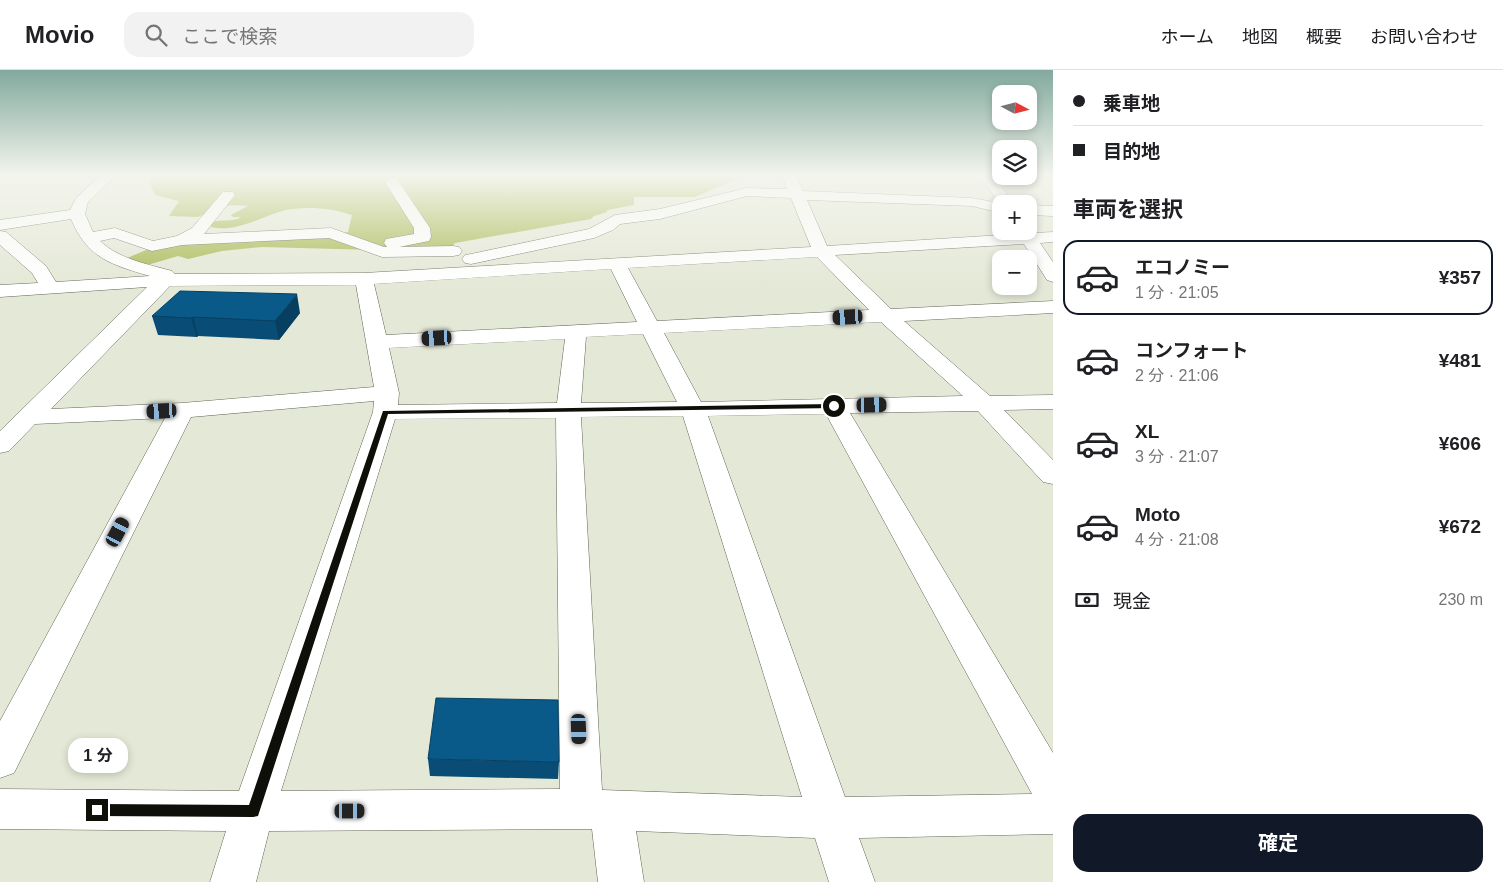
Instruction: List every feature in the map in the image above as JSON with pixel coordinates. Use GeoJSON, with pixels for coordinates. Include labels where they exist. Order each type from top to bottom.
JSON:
{"type":"FeatureCollection","features":[{"type":"Feature","properties":{"kind":"street"},"geometry":{"type":"LineString","coordinates":[[0,225],[77,214],[84,231],[94,246],[104,253],[169,276],[168,280]]}},
{"type":"Feature","properties":{"kind":"street"},"geometry":{"type":"LineString","coordinates":[[182,240],[198,231],[212,214]]}},
{"type":"Feature","properties":{"kind":"street"},"geometry":{"type":"LineString","coordinates":[[363,245],[393,243],[423,237],[422,228],[413,214]]}},
{"type":"Feature","properties":{"kind":"street"},"geometry":{"type":"LineString","coordinates":[[502,236],[660,214]]}},
{"type":"Feature","properties":{"kind":"street"},"geometry":{"type":"LineString","coordinates":[[805,214],[821,251],[886,315],[984,403],[1053,476]]}},
{"type":"Feature","properties":{"kind":"street"},"geometry":{"type":"LineString","coordinates":[[438,270],[529,246],[594,233],[607,227],[615,220]]}},
{"type":"Feature","properties":{"kind":"street"},"geometry":{"type":"LineString","coordinates":[[89,238],[115,234],[152,246],[182,240],[331,233],[388,252],[460,247],[438,270]]}},
{"type":"Feature","properties":{"kind":"street"},"geometry":{"type":"LineString","coordinates":[[0,236],[40,270],[50,288]]}},
{"type":"Feature","properties":{"kind":"street"},"geometry":{"type":"LineString","coordinates":[[1037,236],[1053,237]]}},
{"type":"Feature","properties":{"kind":"street"},"geometry":{"type":"LineString","coordinates":[[0,291],[168,280],[364,279],[438,270],[617,264],[992,238]]}},
{"type":"Feature","properties":{"kind":"street"},"geometry":{"type":"LineString","coordinates":[[1029,240],[1053,276]]}},
{"type":"Feature","properties":{"kind":"street"},"geometry":{"type":"LineString","coordinates":[[617,264],[693,409],[852,882]]}},
{"type":"Feature","properties":{"kind":"street"},"geometry":{"type":"LineString","coordinates":[[233,882],[253,811],[386,403],[377,342],[364,279]]}},
{"type":"Feature","properties":{"kind":"street"},"geometry":{"type":"LineString","coordinates":[[0,444],[168,280]]}},
{"type":"Feature","properties":{"kind":"street"},"geometry":{"type":"LineString","coordinates":[[377,342],[648,326],[1053,307]]}},
{"type":"Feature","properties":{"kind":"street"},"geometry":{"type":"LineString","coordinates":[[576,331],[568,410],[597,809],[621,882]]}},
{"type":"Feature","properties":{"kind":"street"},"geometry":{"type":"LineString","coordinates":[[28,417],[386,403],[568,410],[1053,402]]}},
{"type":"Feature","properties":{"kind":"street"},"geometry":{"type":"LineString","coordinates":[[834,406],[1053,792]]}},
{"type":"Feature","properties":{"kind":"street"},"geometry":{"type":"LineString","coordinates":[[0,760],[182,410]]}},
{"type":"Feature","properties":{"kind":"street"},"geometry":{"type":"LineString","coordinates":[[0,809],[253,811],[597,809],[830,818],[1053,814]]}},
{"type":"Feature","properties":{"kind":"green space"},"geometry":{"type":"Polygon","coordinates":[[[170,214],[204,214],[198,217],[169,216],[170,214]]]}},
{"type":"Feature","properties":{"kind":"green space"},"geometry":{"type":"Polygon","coordinates":[[[274,214],[230,228],[211,227],[210,223],[234,220],[241,217],[233,217],[231,215],[274,214]]]}},
{"type":"Feature","properties":{"kind":"green space"},"geometry":{"type":"Polygon","coordinates":[[[348,214],[601,214],[591,219],[455,243],[450,250],[413,251],[262,247],[222,251],[188,259],[178,256],[144,266],[127,258],[151,248],[184,241],[348,232],[352,215],[348,214]]]}},
{"type":"Feature","properties":{"kind":"building"},"geometry":{"type":"Polygon","coordinates":[[[180,291],[297,294],[275,321],[152,316],[180,291]]]}},
{"type":"Feature","properties":{"kind":"building"},"geometry":{"type":"Polygon","coordinates":[[[436,698],[558,700],[559,762],[428,759],[436,698]]]}},
{"type":"Feature","properties":{"kind":"route"},"geometry":{"type":"LineString","coordinates":[[97,810],[253,811],[385,412],[834,406]]}}]}
